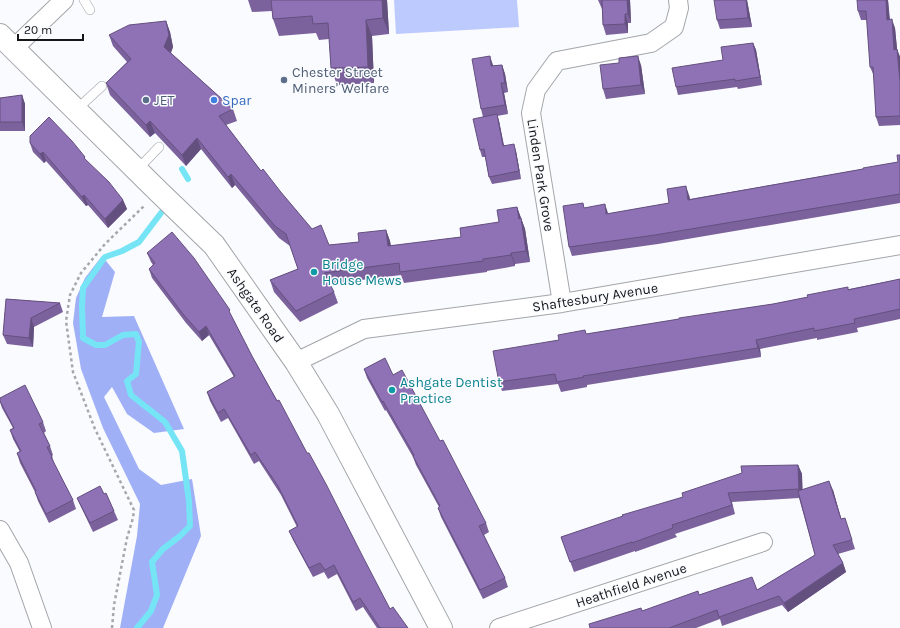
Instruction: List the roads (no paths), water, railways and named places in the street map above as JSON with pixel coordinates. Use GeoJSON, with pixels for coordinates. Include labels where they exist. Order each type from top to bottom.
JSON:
{"type":"FeatureCollection","features":[{"type":"Feature","properties":{"kind":"street"},"geometry":{"type":"LineString","coordinates":[[3,38],[64,0]]}},
{"type":"Feature","properties":{"kind":"street","name":"Linden Park Grove"},"geometry":{"type":"LineString","coordinates":[[562,303],[531,113],[536,90],[557,61],[651,43],[674,27],[679,8],[678,0]]}},
{"type":"Feature","properties":{"kind":"street","name":"Ashgate Road"},"geometry":{"type":"LineString","coordinates":[[3,38],[214,245],[296,362],[328,414],[441,628]]}},
{"type":"Feature","properties":{"kind":"street","name":"Shaftesbury Avenue"},"geometry":{"type":"LineString","coordinates":[[296,362],[364,329],[562,303],[900,245]]}},
{"type":"Feature","properties":{"kind":"street"},"geometry":{"type":"LineString","coordinates":[[0,530],[19,563],[42,628]]}},
{"type":"Feature","properties":{"kind":"street","name":"Heathfield Avenue"},"geometry":{"type":"LineString","coordinates":[[499,628],[763,542]]}},
{"type":"Feature","properties":{"kind":"lane"},"geometry":{"type":"LineString","coordinates":[[84,0],[90,10]]}},
{"type":"Feature","properties":{"kind":"lane"},"geometry":{"type":"LineString","coordinates":[[76,110],[102,86]]}},
{"type":"Feature","properties":{"kind":"lane"},"geometry":{"type":"LineString","coordinates":[[137,170],[159,147]]}},
{"type":"Feature","properties":{"kind":"waterway"},"geometry":{"type":"LineString","coordinates":[[182,169],[188,179]]}},
{"type":"Feature","properties":{"kind":"waterway"},"geometry":{"type":"LineString","coordinates":[[137,628],[151,611],[157,595],[152,562],[163,549],[190,526],[189,501],[182,451],[165,422],[131,395],[127,381],[136,374],[139,342],[136,334],[123,335],[105,345],[96,345],[83,338],[83,288],[105,257],[122,251],[139,242],[161,213]]}},
{"type":"Feature","properties":{"kind":"place","name":"Chester Street Miners' Welfare"},"geometry":{"type":"Point","coordinates":[284,80]}},
{"type":"Feature","properties":{"kind":"place","name":"JET"},"geometry":{"type":"Point","coordinates":[146,100]}},
{"type":"Feature","properties":{"kind":"place","name":"Spar"},"geometry":{"type":"Point","coordinates":[214,100]}},
{"type":"Feature","properties":{"kind":"place","name":"Bridge House Mews"},"geometry":{"type":"Point","coordinates":[314,272]}},
{"type":"Feature","properties":{"kind":"place","name":"Ashgate Dentist Practice"},"geometry":{"type":"Point","coordinates":[392,390]}}]}
